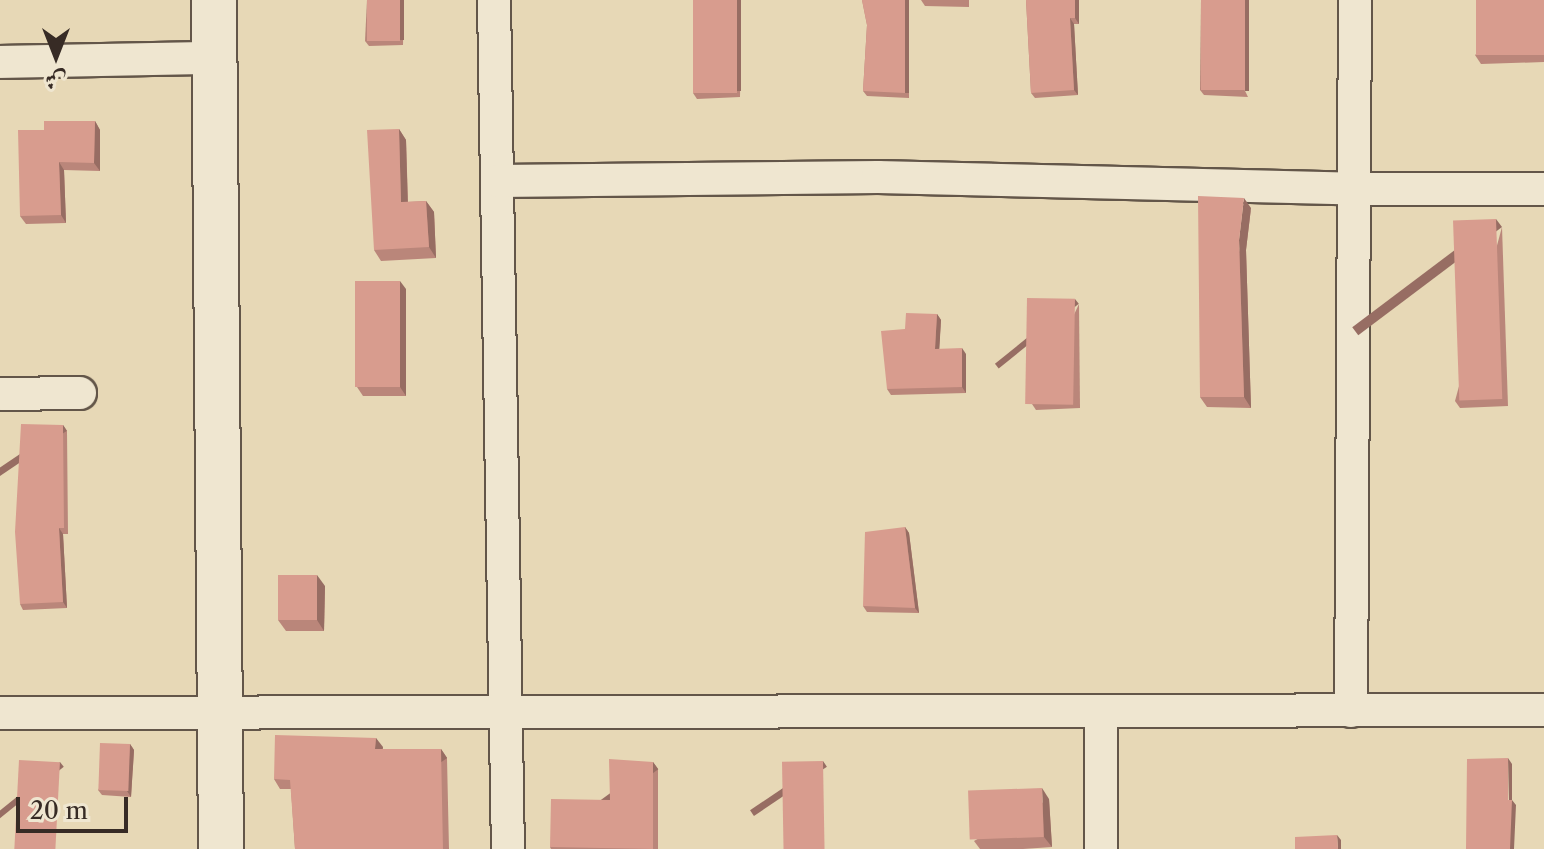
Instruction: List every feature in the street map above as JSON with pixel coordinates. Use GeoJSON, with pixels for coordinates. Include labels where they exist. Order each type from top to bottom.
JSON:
{"type":"FeatureCollection","features":[{"type":"Feature","properties":{"kind":"street"},"geometry":{"type":"LineString","coordinates":[[214,0],[221,849]]}},
{"type":"Feature","properties":{"kind":"street"},"geometry":{"type":"LineString","coordinates":[[494,0],[510,712],[508,849]]}},
{"type":"Feature","properties":{"kind":"street"},"geometry":{"type":"LineString","coordinates":[[1351,711],[1355,0]]}},
{"type":"Feature","properties":{"kind":"street"},"geometry":{"type":"LineString","coordinates":[[0,62],[214,58]]}},
{"type":"Feature","properties":{"kind":"street"},"geometry":{"type":"LineString","coordinates":[[498,181],[878,177],[1354,189],[1544,189]]}},
{"type":"Feature","properties":{"kind":"street"},"geometry":{"type":"LineString","coordinates":[[0,394],[80,393]]}},
{"type":"Feature","properties":{"kind":"street"},"geometry":{"type":"LineString","coordinates":[[0,713],[1544,710]]}},
{"type":"Feature","properties":{"kind":"street"},"geometry":{"type":"LineString","coordinates":[[1101,711],[1101,849]]}},
{"type":"Feature","properties":{"kind":"building"},"geometry":{"type":"Polygon","coordinates":[[[367,0],[400,0],[400,41],[367,41],[367,0]]]}},
{"type":"Feature","properties":{"kind":"building"},"geometry":{"type":"Polygon","coordinates":[[[693,0],[737,0],[737,93],[693,93],[693,0]]]}},
{"type":"Feature","properties":{"kind":"building"},"geometry":{"type":"Polygon","coordinates":[[[862,0],[905,0],[905,93],[863,91],[867,25],[862,0]]]}},
{"type":"Feature","properties":{"kind":"building"},"geometry":{"type":"Polygon","coordinates":[[[1026,0],[1075,0],[1075,18],[1070,18],[1074,90],[1031,93],[1026,0]]]}},
{"type":"Feature","properties":{"kind":"building"},"geometry":{"type":"Polygon","coordinates":[[[1201,0],[1245,0],[1245,90],[1201,90],[1201,0]]]}},
{"type":"Feature","properties":{"kind":"building"},"geometry":{"type":"Polygon","coordinates":[[[1476,0],[1544,0],[1544,55],[1476,55],[1476,0]]]}},
{"type":"Feature","properties":{"kind":"building"},"geometry":{"type":"Polygon","coordinates":[[[44,121],[95,121],[94,163],[59,162],[61,215],[20,216],[18,130],[44,130],[44,121]]]}},
{"type":"Feature","properties":{"kind":"building"},"geometry":{"type":"Polygon","coordinates":[[[399,129],[401,202],[426,201],[429,247],[374,250],[367,130],[399,129]]]}},
{"type":"Feature","properties":{"kind":"building"},"geometry":{"type":"Polygon","coordinates":[[[1198,196],[1244,198],[1239,240],[1244,397],[1200,397],[1198,196]]]}},
{"type":"Feature","properties":{"kind":"building"},"geometry":{"type":"Polygon","coordinates":[[[1496,219],[1502,399],[1459,400],[1453,221],[1496,219]]]}},
{"type":"Feature","properties":{"kind":"building"},"geometry":{"type":"Polygon","coordinates":[[[355,281],[400,281],[400,387],[355,387],[355,281]]]}},
{"type":"Feature","properties":{"kind":"building"},"geometry":{"type":"Polygon","coordinates":[[[1027,298],[1075,299],[1073,405],[1025,404],[1027,298]]]}},
{"type":"Feature","properties":{"kind":"building"},"geometry":{"type":"Polygon","coordinates":[[[906,313],[937,314],[935,349],[962,348],[962,387],[887,389],[881,331],[905,329],[906,313]]]}},
{"type":"Feature","properties":{"kind":"building"},"geometry":{"type":"Polygon","coordinates":[[[21,424],[63,425],[64,528],[59,528],[63,602],[20,604],[15,532],[21,424]]]}},
{"type":"Feature","properties":{"kind":"building"},"geometry":{"type":"Polygon","coordinates":[[[905,527],[915,608],[863,606],[865,532],[905,527]]]}},
{"type":"Feature","properties":{"kind":"building"},"geometry":{"type":"Polygon","coordinates":[[[278,575],[317,575],[317,620],[278,620],[278,575]]]}},
{"type":"Feature","properties":{"kind":"building"},"geometry":{"type":"Polygon","coordinates":[[[275,735],[376,738],[375,749],[441,749],[443,849],[295,849],[290,780],[274,779],[275,735]]]}},
{"type":"Feature","properties":{"kind":"building"},"geometry":{"type":"Polygon","coordinates":[[[100,743],[130,744],[128,791],[98,790],[100,743]]]}},
{"type":"Feature","properties":{"kind":"building"},"geometry":{"type":"Polygon","coordinates":[[[1508,758],[1508,800],[1512,800],[1510,849],[1466,849],[1467,759],[1508,758]]]}},
{"type":"Feature","properties":{"kind":"building"},"geometry":{"type":"Polygon","coordinates":[[[609,759],[653,762],[653,849],[550,847],[551,799],[610,800],[609,759]]]}},
{"type":"Feature","properties":{"kind":"building"},"geometry":{"type":"Polygon","coordinates":[[[19,760],[60,762],[55,849],[14,849],[19,760]]]}},
{"type":"Feature","properties":{"kind":"building"},"geometry":{"type":"Polygon","coordinates":[[[823,761],[825,849],[784,849],[782,762],[823,761]]]}},
{"type":"Feature","properties":{"kind":"building"},"geometry":{"type":"Polygon","coordinates":[[[1042,788],[1044,837],[970,840],[968,791],[1042,788]]]}},
{"type":"Feature","properties":{"kind":"building"},"geometry":{"type":"Polygon","coordinates":[[[1337,835],[1338,849],[1295,849],[1295,837],[1337,835]]]}}]}
